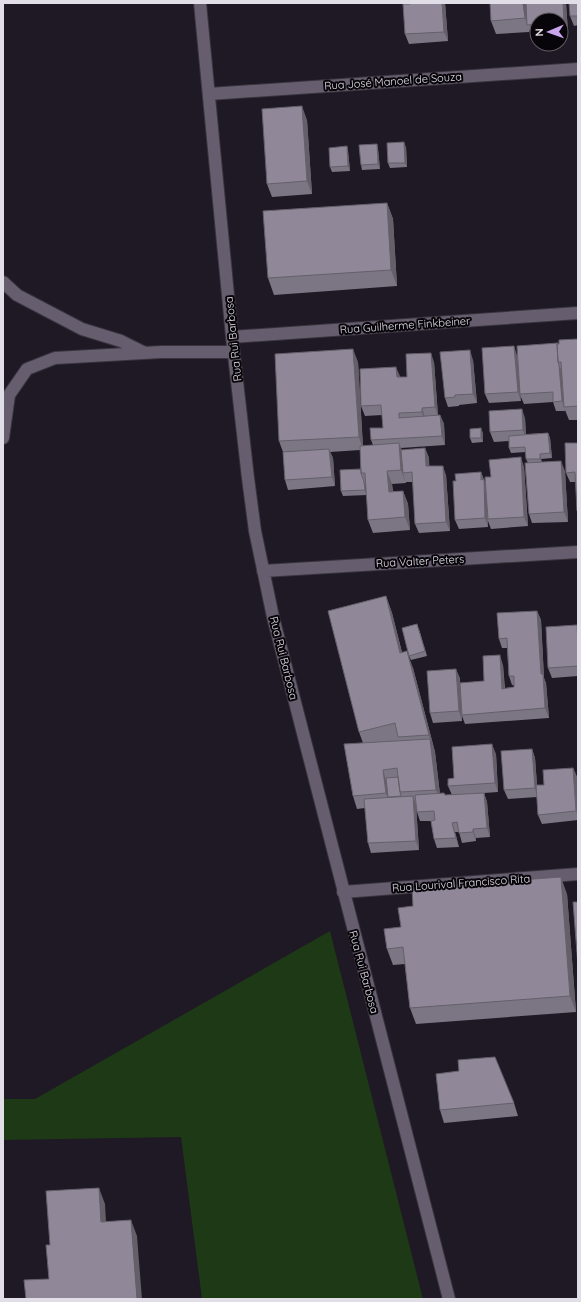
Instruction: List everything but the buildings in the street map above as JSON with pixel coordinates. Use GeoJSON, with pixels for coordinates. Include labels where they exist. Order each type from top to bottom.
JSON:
{"type":"FeatureCollection","features":[{"type":"Feature","properties":{"kind":"street","name":"Rua Rui Barbosa"},"geometry":{"type":"LineString","coordinates":[[200,3],[232,337],[255,531],[273,617],[449,1299]]}},
{"type":"Feature","properties":{"kind":"street","name":"Rua José Manoel de Souza"},"geometry":{"type":"LineString","coordinates":[[209,94],[578,69]]}},
{"type":"Feature","properties":{"kind":"street"},"geometry":{"type":"LineString","coordinates":[[3,282],[17,295],[82,329],[121,341],[144,353]]}},
{"type":"Feature","properties":{"kind":"street","name":"Rua Guilherme Finkbeiner"},"geometry":{"type":"LineString","coordinates":[[232,337],[578,313]]}},
{"type":"Feature","properties":{"kind":"street"},"geometry":{"type":"LineString","coordinates":[[3,438],[9,395],[27,369],[55,358],[144,353],[234,352]]}},
{"type":"Feature","properties":{"kind":"street","name":"Rua Valter Peters"},"geometry":{"type":"LineString","coordinates":[[263,571],[578,552]]}},
{"type":"Feature","properties":{"kind":"street","name":"Rua Lourival Francisco Rita"},"geometry":{"type":"LineString","coordinates":[[343,892],[578,874]]}},
{"type":"Feature","properties":{"kind":"green space"},"geometry":{"type":"Polygon","coordinates":[[[330,931],[423,1299],[202,1299],[181,1137],[3,1140],[3,1099],[35,1099],[330,931]]]}}]}
